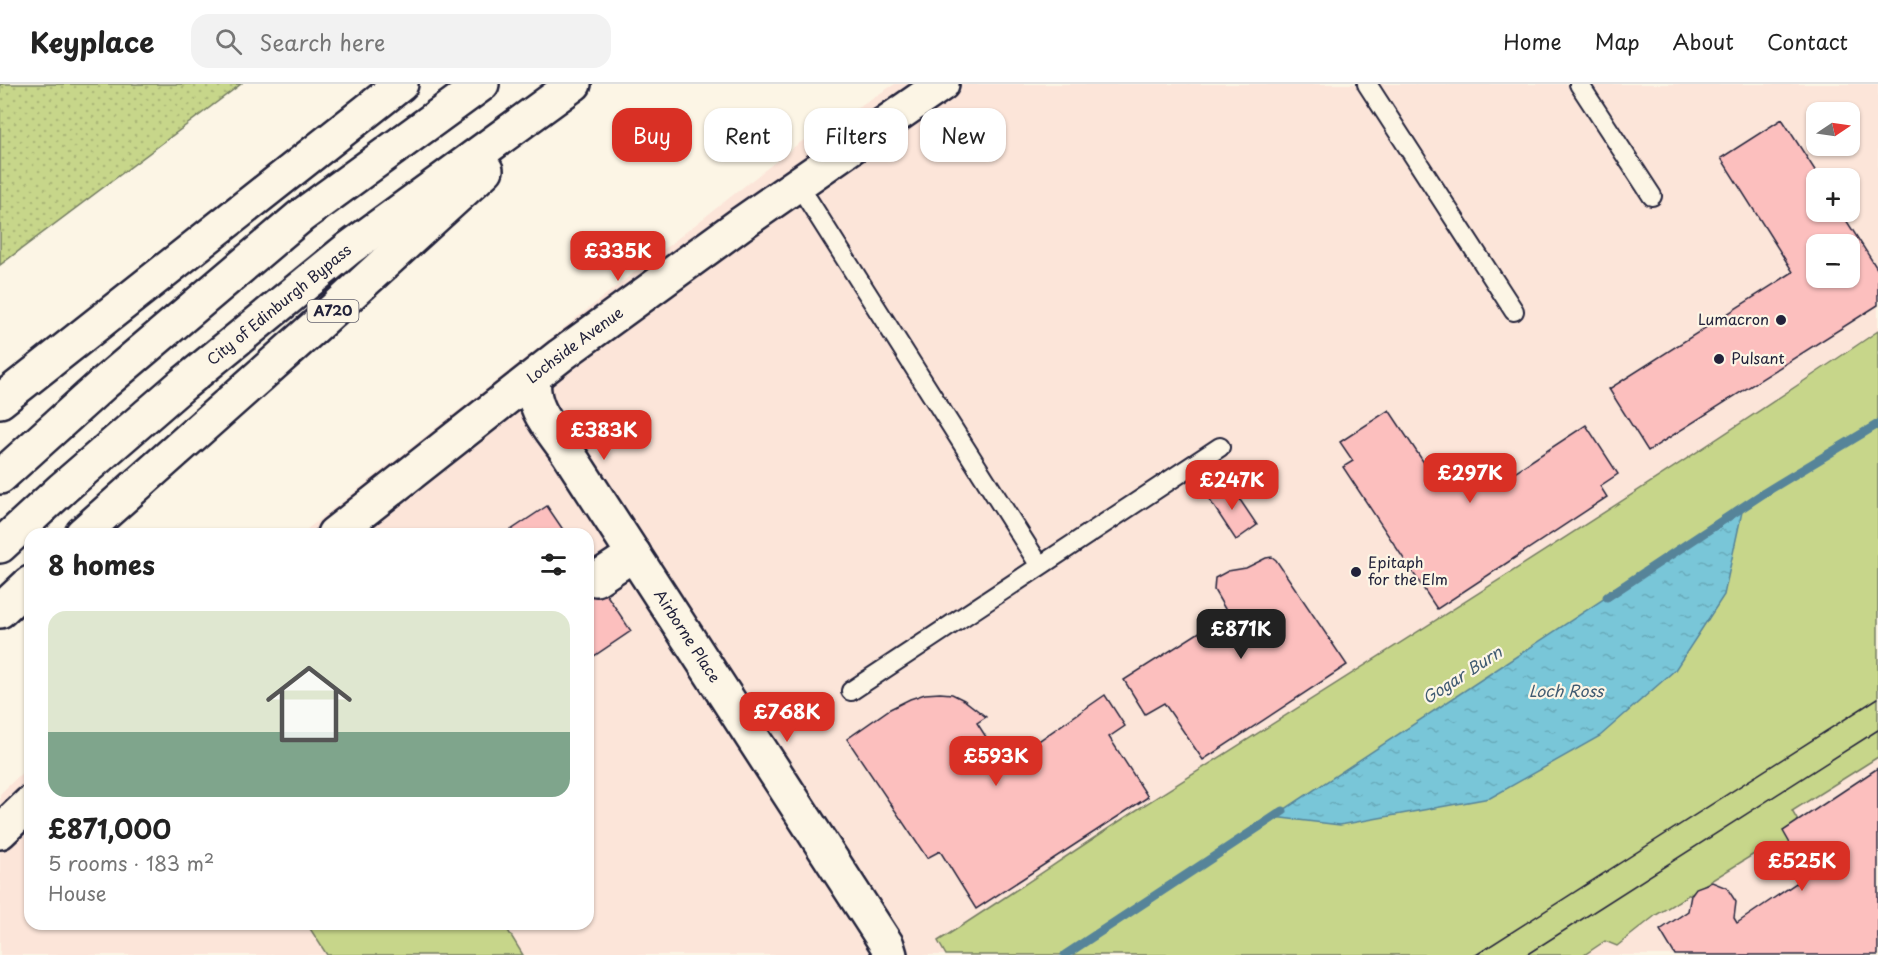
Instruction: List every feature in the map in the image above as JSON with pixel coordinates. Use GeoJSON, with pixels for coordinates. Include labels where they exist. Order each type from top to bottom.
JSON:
{"type":"FeatureCollection","features":[{"type":"Feature","properties":{"kind":"main road"},"geometry":{"type":"LineString","coordinates":[[0,401],[401,84]]}},
{"type":"Feature","properties":{"kind":"main road"},"geometry":{"type":"LineString","coordinates":[[0,477],[103,384],[301,216],[482,84]]}},
{"type":"Feature","properties":{"kind":"main road","name":"City of Edinburgh Bypass"},"geometry":{"type":"LineString","coordinates":[[0,546],[183,384],[348,249],[574,84]]}},
{"type":"Feature","properties":{"kind":"main road","name":"A720"},"geometry":{"type":"LineString","coordinates":[[89,528],[319,323],[580,84]]}},
{"type":"Feature","properties":{"kind":"main road","name":"Lochside Avenue"},"geometry":{"type":"LineString","coordinates":[[342,528],[534,377],[742,223],[942,84]]}},
{"type":"Feature","properties":{"kind":"main road","name":"Airborne Place"},"geometry":{"type":"LineString","coordinates":[[534,377],[532,390],[536,405],[887,945],[890,955]]}},
{"type":"Feature","properties":{"kind":"main road"},"geometry":{"type":"LineString","coordinates":[[596,579],[634,554]]}},
{"type":"Feature","properties":{"kind":"main road"},"geometry":{"type":"LineString","coordinates":[[0,611],[24,589]]}},
{"type":"Feature","properties":{"kind":"main road"},"geometry":{"type":"LineString","coordinates":[[0,832],[24,809]]}},
{"type":"Feature","properties":{"kind":"lane"},"geometry":{"type":"LineString","coordinates":[[1367,84],[1515,311]]}},
{"type":"Feature","properties":{"kind":"lane"},"geometry":{"type":"LineString","coordinates":[[1579,84],[1652,196]]}},
{"type":"Feature","properties":{"kind":"lane"},"geometry":{"type":"LineString","coordinates":[[798,184],[1040,566]]}},
{"type":"Feature","properties":{"kind":"lane"},"geometry":{"type":"LineString","coordinates":[[851,691],[1220,447]]}},
{"type":"Feature","properties":{"kind":"shaded area"},"geometry":{"type":"Polygon","coordinates":[[[895,84],[1878,84],[1878,955],[0,955],[0,794],[24,771],[24,930],[594,930],[594,528],[309,528],[775,162],[792,162],[792,149],[804,140],[804,162],[908,162],[908,108],[856,108],[895,84]]]}},
{"type":"Feature","properties":{"kind":"green space"},"geometry":{"type":"Polygon","coordinates":[[[0,84],[241,84],[0,265],[0,84]]]}},
{"type":"Feature","properties":{"kind":"green space"},"geometry":{"type":"Polygon","coordinates":[[[1878,331],[1878,757],[1792,811],[1812,845],[1771,872],[1754,854],[1656,915],[1617,946],[1605,941],[1584,955],[946,955],[938,941],[1135,811],[1601,514],[1878,331]]]}},
{"type":"Feature","properties":{"kind":"green space"},"geometry":{"type":"Polygon","coordinates":[[[311,930],[508,930],[523,955],[327,955],[311,930]]]}},
{"type":"Feature","properties":{"kind":"water","name":"Loch Ross"},"geometry":{"type":"Polygon","coordinates":[[[1743,507],[1724,595],[1675,670],[1600,736],[1490,798],[1340,825],[1273,817],[1743,507]]]}},
{"type":"Feature","properties":{"kind":"building"},"geometry":{"type":"Polygon","coordinates":[[[1782,119],[1814,168],[1806,168],[1806,222],[1847,222],[1855,234],[1806,234],[1806,288],[1860,288],[1860,242],[1878,270],[1878,305],[1648,451],[1609,389],[1793,272],[1721,158],[1782,119]]]}},
{"type":"Feature","properties":{"kind":"building"},"geometry":{"type":"Polygon","coordinates":[[[1389,410],[1442,490],[1482,464],[1495,485],[1586,425],[1618,474],[1600,486],[1607,497],[1437,609],[1343,467],[1353,461],[1340,442],[1389,410]]]}},
{"type":"Feature","properties":{"kind":"building"},"geometry":{"type":"Polygon","coordinates":[[[1228,482],[1257,525],[1236,540],[1207,496],[1228,482]]]}},
{"type":"Feature","properties":{"kind":"building"},"geometry":{"type":"Polygon","coordinates":[[[547,506],[562,528],[514,528],[547,506]]]}},
{"type":"Feature","properties":{"kind":"building"},"geometry":{"type":"Polygon","coordinates":[[[1272,557],[1347,665],[1203,760],[1164,703],[1145,714],[1124,680],[1228,614],[1214,590],[1215,578],[1228,571],[1246,568],[1272,557]]]}},
{"type":"Feature","properties":{"kind":"building"},"geometry":{"type":"Polygon","coordinates":[[[594,576],[631,631],[594,656],[594,576]]]}},
{"type":"Feature","properties":{"kind":"building"},"geometry":{"type":"Polygon","coordinates":[[[925,694],[952,694],[964,700],[986,717],[977,723],[1004,765],[1105,695],[1125,726],[1109,737],[1148,797],[976,909],[940,851],[927,858],[847,739],[890,709],[910,699],[925,694]]]}},
{"type":"Feature","properties":{"kind":"building"},"geometry":{"type":"Polygon","coordinates":[[[1878,768],[1878,955],[1675,955],[1660,930],[1688,911],[1691,895],[1696,888],[1712,882],[1727,888],[1736,902],[1734,918],[1737,923],[1808,875],[1783,831],[1878,768]]]}},
{"type":"Feature","properties":{"kind":"waterway","name":"Gogar Burn"},"geometry":{"type":"LineString","coordinates":[[1607,597],[1764,493],[1878,424]]}},
{"type":"Feature","properties":{"kind":"waterway","name":"Gogar Burn"},"geometry":{"type":"LineString","coordinates":[[1065,955],[1283,811]]}},
{"type":"Feature","properties":{"kind":"tram line"},"geometry":{"type":"LineString","coordinates":[[1476,955],[1878,698]]}},
{"type":"Feature","properties":{"kind":"tram line"},"geometry":{"type":"LineString","coordinates":[[1526,955],[1878,730]]}},
{"type":"Feature","properties":{"kind":"place","name":"Lumacron"},"geometry":{"type":"Point","coordinates":[1781,320]}},
{"type":"Feature","properties":{"kind":"place","name":"Pulsant"},"geometry":{"type":"Point","coordinates":[1719,359]}},
{"type":"Feature","properties":{"kind":"place","name":"Epitaph for the Elm"},"geometry":{"type":"Point","coordinates":[1356,572]}}]}
